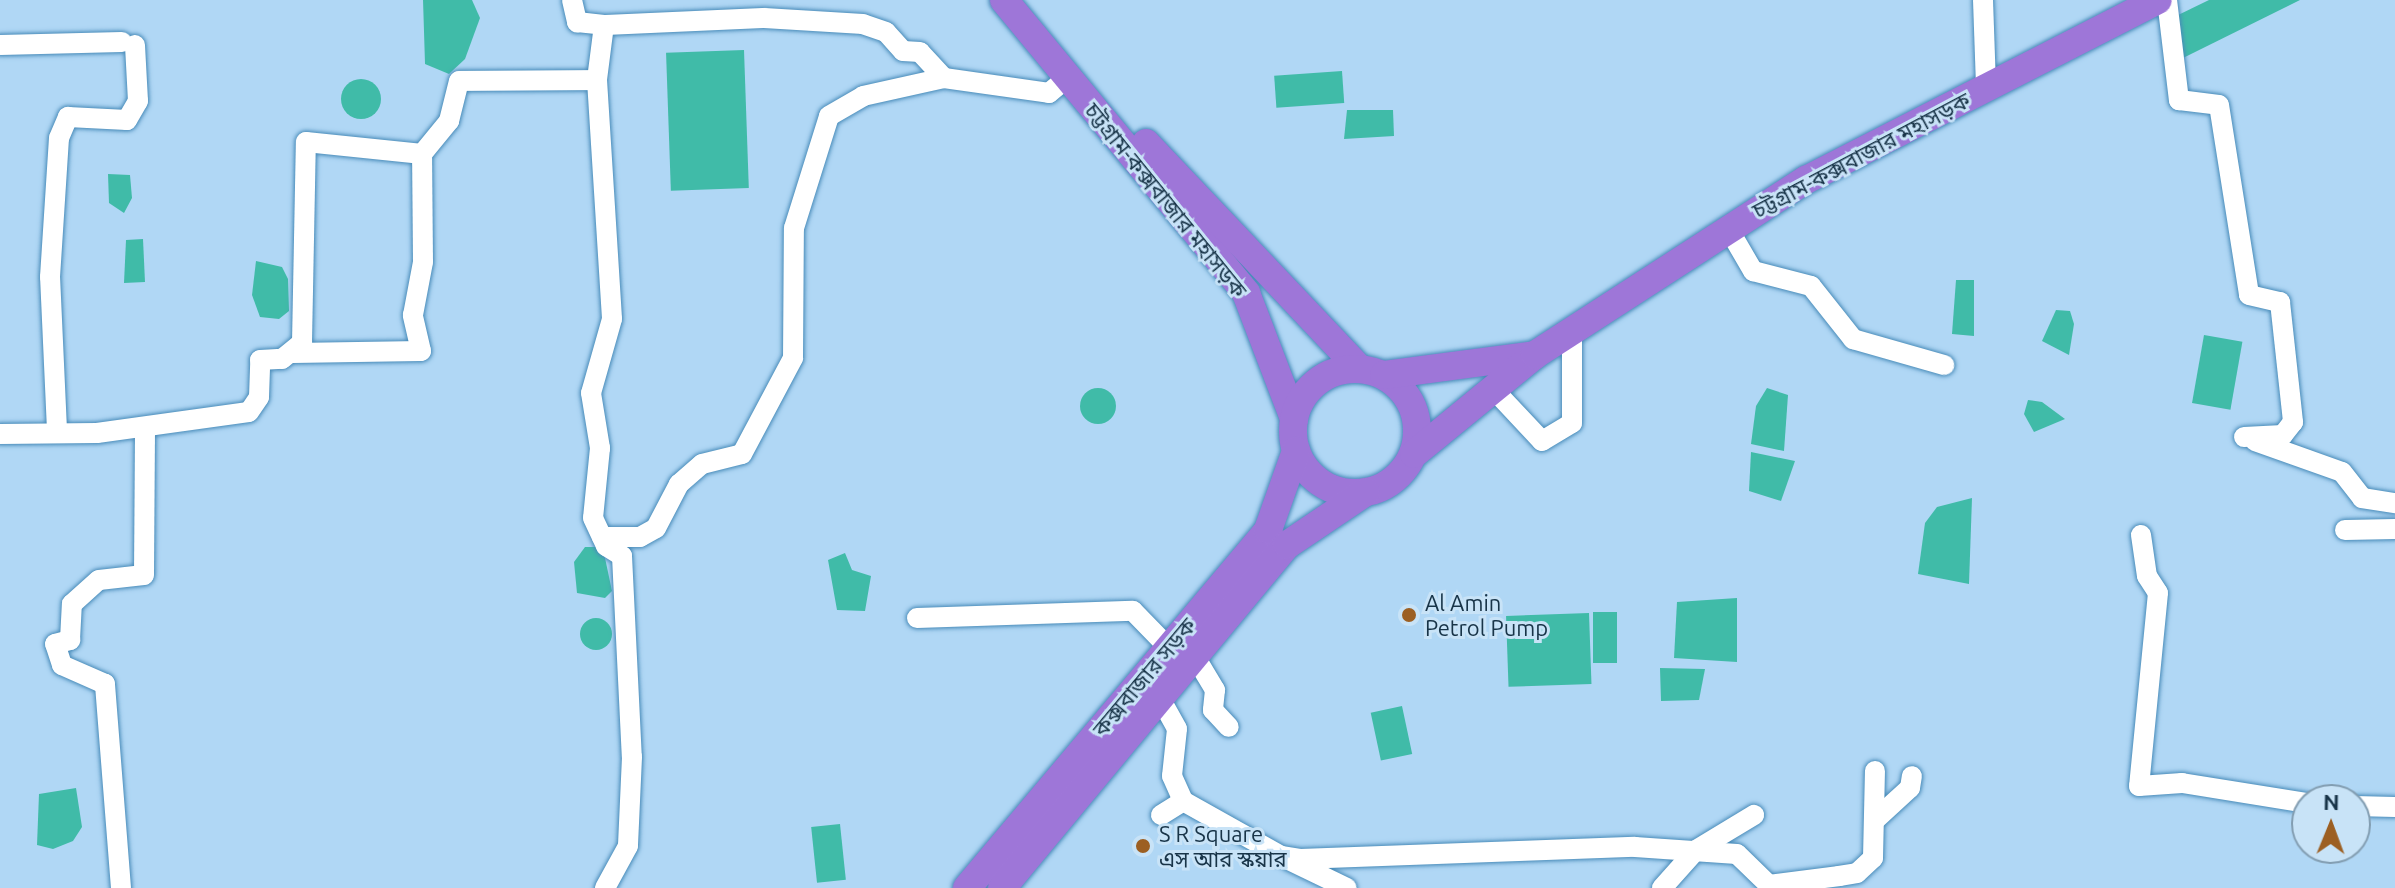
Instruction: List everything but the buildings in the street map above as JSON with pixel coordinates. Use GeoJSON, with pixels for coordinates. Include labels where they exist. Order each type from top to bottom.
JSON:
{"type":"FeatureCollection","features":[{"type":"Feature","properties":{"kind":"highway","name":"চট্টগ্রাম-কক্সবাজার মহাসড়ক"},"geometry":{"type":"LineString","coordinates":[[1004,0],[1246,293],[1294,419]]}},
{"type":"Feature","properties":{"kind":"highway","name":"চট্টগ্রাম-কক্সবাজার মহাসড়ক"},"geometry":{"type":"LineString","coordinates":[[1028,0],[1148,146],[1372,372],[1535,355]]}},
{"type":"Feature","properties":{"kind":"highway","name":"চট্টগ্রাম-কক্সবাজার মহাসড়ক"},"geometry":{"type":"LineString","coordinates":[[1414,454],[1496,392],[1535,355],[1572,334],[1728,228],[1986,88],[2158,0]]}},
{"type":"Feature","properties":{"kind":"highway"},"geometry":{"type":"LineString","coordinates":[[1372,372],[1414,409],[1414,454],[1400,475],[1366,492],[1324,484],[1296,451],[1294,419],[1317,382],[1372,372]]}},
{"type":"Feature","properties":{"kind":"highway","name":"কক্সবাজার সড়ক"},"geometry":{"type":"LineString","coordinates":[[1002,888],[1160,698],[1182,652],[1268,530],[1296,451]]}},
{"type":"Feature","properties":{"kind":"highway","name":"কক্সবাজার সড়ক"},"geometry":{"type":"LineString","coordinates":[[967,888],[1182,652],[1287,545],[1366,492]]}},
{"type":"Feature","properties":{"kind":"street"},"geometry":{"type":"LineString","coordinates":[[572,0],[577,22],[604,25],[764,18],[863,24],[886,32],[903,51],[920,52],[944,78]]}},
{"type":"Feature","properties":{"kind":"street"},"geometry":{"type":"LineString","coordinates":[[1983,0],[1986,88]]}},
{"type":"Feature","properties":{"kind":"street"},"geometry":{"type":"LineString","coordinates":[[2167,0],[2179,100],[2219,105],[2249,295],[2280,302],[2293,422],[2283,435],[2244,437],[2342,472],[2362,498],[2395,503]]}},
{"type":"Feature","properties":{"kind":"street"},"geometry":{"type":"LineString","coordinates":[[604,25],[597,80],[612,319],[591,393],[600,448],[593,518],[602,537],[622,556],[632,757],[628,846],[605,888]]}},
{"type":"Feature","properties":{"kind":"street"},"geometry":{"type":"LineString","coordinates":[[0,45],[128,44],[138,101],[127,120],[68,117],[59,138],[50,277],[57,430]]}},
{"type":"Feature","properties":{"kind":"street"},"geometry":{"type":"LineString","coordinates":[[602,537],[640,537],[656,528],[679,484],[702,464],[742,454],[793,358],[794,228],[829,116],[863,96],[944,78],[1049,93],[1067,78]]}},
{"type":"Feature","properties":{"kind":"street"},"geometry":{"type":"LineString","coordinates":[[0,434],[145,428],[249,412],[259,397],[260,360],[293,353],[421,351],[413,315],[423,262],[422,154],[449,121],[459,81],[597,80]]}},
{"type":"Feature","properties":{"kind":"street"},"geometry":{"type":"LineString","coordinates":[[293,353],[302,343],[306,142],[422,154]]}},
{"type":"Feature","properties":{"kind":"street"},"geometry":{"type":"LineString","coordinates":[[1728,228],[1753,271],[1811,286],[1853,339],[1944,365]]}},
{"type":"Feature","properties":{"kind":"street"},"geometry":{"type":"LineString","coordinates":[[1496,392],[1542,441],[1572,423],[1572,334]]}},
{"type":"Feature","properties":{"kind":"street"},"geometry":{"type":"LineString","coordinates":[[121,888],[105,684],[62,665],[55,644],[70,640],[72,604],[99,580],[144,575],[145,428]]}},
{"type":"Feature","properties":{"kind":"street"},"geometry":{"type":"LineString","coordinates":[[2345,530],[2395,529]]}},
{"type":"Feature","properties":{"kind":"street"},"geometry":{"type":"LineString","coordinates":[[2141,535],[2147,576],[2158,593],[2139,786],[2182,783],[2291,800]]}},
{"type":"Feature","properties":{"kind":"street"},"geometry":{"type":"LineString","coordinates":[[917,618],[1133,611],[1182,652],[1215,690],[1213,710],[1229,727]]}},
{"type":"Feature","properties":{"kind":"street"},"geometry":{"type":"LineString","coordinates":[[1160,698],[1177,729],[1172,776],[1183,801],[1281,856],[1347,888]]}},
{"type":"Feature","properties":{"kind":"street"},"geometry":{"type":"LineString","coordinates":[[1281,856],[1696,850],[1737,854],[1762,886],[1867,867],[1876,819],[1875,771]]}},
{"type":"Feature","properties":{"kind":"street"},"geometry":{"type":"LineString","coordinates":[[1876,819],[1910,788],[1912,776]]}},
{"type":"Feature","properties":{"kind":"street"},"geometry":{"type":"LineString","coordinates":[[1161,815],[1183,801]]}},
{"type":"Feature","properties":{"kind":"street"},"geometry":{"type":"LineString","coordinates":[[2371,806],[2395,807]]}},
{"type":"Feature","properties":{"kind":"street"},"geometry":{"type":"LineString","coordinates":[[1662,888],[1696,850],[1754,815]]}},
{"type":"Feature","properties":{"kind":"street"},"geometry":{"type":"LineString","coordinates":[[1281,856],[1297,869],[1300,888]]}},
{"type":"Feature","properties":{"kind":"shaded area"},"geometry":{"type":"Polygon","coordinates":[[[423,0],[472,0],[480,18],[465,59],[449,74],[425,64],[423,0]]]}},
{"type":"Feature","properties":{"kind":"shaded area"},"geometry":{"type":"Polygon","coordinates":[[[2209,0],[2300,0],[2183,58],[2174,17],[2209,0]]]}},
{"type":"Feature","properties":{"kind":"shaded area"},"geometry":{"type":"Polygon","coordinates":[[[744,50],[749,188],[671,191],[666,53],[744,50]]]}},
{"type":"Feature","properties":{"kind":"shaded area"},"geometry":{"type":"Polygon","coordinates":[[[1342,71],[1344,103],[1276,108],[1274,76],[1342,71]]]}},
{"type":"Feature","properties":{"kind":"shaded area"},"geometry":{"type":"Polygon","coordinates":[[[361,79],[375,85],[381,99],[375,113],[361,119],[347,113],[341,99],[347,85],[361,79]]]}},
{"type":"Feature","properties":{"kind":"shaded area"},"geometry":{"type":"Polygon","coordinates":[[[1347,110],[1393,110],[1394,136],[1344,139],[1347,110]]]}},
{"type":"Feature","properties":{"kind":"shaded area"},"geometry":{"type":"Polygon","coordinates":[[[108,174],[130,175],[132,198],[124,213],[109,203],[108,174]]]}},
{"type":"Feature","properties":{"kind":"shaded area"},"geometry":{"type":"Polygon","coordinates":[[[143,239],[145,282],[124,283],[126,240],[143,239]]]}},
{"type":"Feature","properties":{"kind":"shaded area"},"geometry":{"type":"Polygon","coordinates":[[[256,261],[282,267],[288,279],[289,311],[279,319],[260,317],[252,295],[256,261]]]}},
{"type":"Feature","properties":{"kind":"shaded area"},"geometry":{"type":"Polygon","coordinates":[[[1956,280],[1974,280],[1974,336],[1952,334],[1956,280]]]}},
{"type":"Feature","properties":{"kind":"shaded area"},"geometry":{"type":"Polygon","coordinates":[[[2056,310],[2070,311],[2074,324],[2069,355],[2042,341],[2056,310]]]}},
{"type":"Feature","properties":{"kind":"shaded area"},"geometry":{"type":"Polygon","coordinates":[[[2204,335],[2242,342],[2230,410],[2192,403],[2204,335]]]}},
{"type":"Feature","properties":{"kind":"shaded area"},"geometry":{"type":"Polygon","coordinates":[[[1098,388],[1111,393],[1116,406],[1111,419],[1098,424],[1085,419],[1080,406],[1085,393],[1098,388]]]}},
{"type":"Feature","properties":{"kind":"shaded area"},"geometry":{"type":"Polygon","coordinates":[[[1767,388],[1788,395],[1784,451],[1751,444],[1756,406],[1767,388]]]}},
{"type":"Feature","properties":{"kind":"shaded area"},"geometry":{"type":"Polygon","coordinates":[[[2028,400],[2042,402],[2065,419],[2034,432],[2024,414],[2028,400]]]}},
{"type":"Feature","properties":{"kind":"shaded area"},"geometry":{"type":"Polygon","coordinates":[[[1751,452],[1795,461],[1781,501],[1749,491],[1751,452]]]}},
{"type":"Feature","properties":{"kind":"shaded area"},"geometry":{"type":"Polygon","coordinates":[[[1972,498],[1969,584],[1918,574],[1925,523],[1937,507],[1972,498]]]}},
{"type":"Feature","properties":{"kind":"shaded area"},"geometry":{"type":"Polygon","coordinates":[[[585,547],[599,547],[605,558],[612,591],[605,598],[577,593],[574,562],[585,547]]]}},
{"type":"Feature","properties":{"kind":"shaded area"},"geometry":{"type":"Polygon","coordinates":[[[845,553],[852,570],[871,576],[865,611],[837,610],[828,560],[845,553]]]}},
{"type":"Feature","properties":{"kind":"shaded area"},"geometry":{"type":"Polygon","coordinates":[[[1737,598],[1737,662],[1674,658],[1677,602],[1737,598]]]}},
{"type":"Feature","properties":{"kind":"shaded area"},"geometry":{"type":"Polygon","coordinates":[[[1593,612],[1617,612],[1617,663],[1593,663],[1593,612]]]}},
{"type":"Feature","properties":{"kind":"shaded area"},"geometry":{"type":"Polygon","coordinates":[[[1589,613],[1591,684],[1509,687],[1506,616],[1589,613]]]}},
{"type":"Feature","properties":{"kind":"shaded area"},"geometry":{"type":"Polygon","coordinates":[[[596,618],[607,623],[612,634],[607,645],[596,650],[585,645],[580,634],[585,623],[596,618]]]}},
{"type":"Feature","properties":{"kind":"shaded area"},"geometry":{"type":"Polygon","coordinates":[[[1660,668],[1705,669],[1699,700],[1661,701],[1660,668]]]}},
{"type":"Feature","properties":{"kind":"shaded area"},"geometry":{"type":"Polygon","coordinates":[[[1402,706],[1412,754],[1381,761],[1371,713],[1402,706]]]}},
{"type":"Feature","properties":{"kind":"shaded area"},"geometry":{"type":"Polygon","coordinates":[[[76,788],[82,827],[73,841],[53,849],[37,845],[39,794],[76,788]]]}},
{"type":"Feature","properties":{"kind":"shaded area"},"geometry":{"type":"Polygon","coordinates":[[[840,824],[846,880],[817,883],[811,827],[840,824]]]}},
{"type":"Feature","properties":{"kind":"place","name":"Al Amin Petrol Pump"},"geometry":{"type":"Point","coordinates":[1409,615]}},
{"type":"Feature","properties":{"kind":"place","name":"S R Square এস আর স্কয়ার"},"geometry":{"type":"Point","coordinates":[1143,846]}}]}
